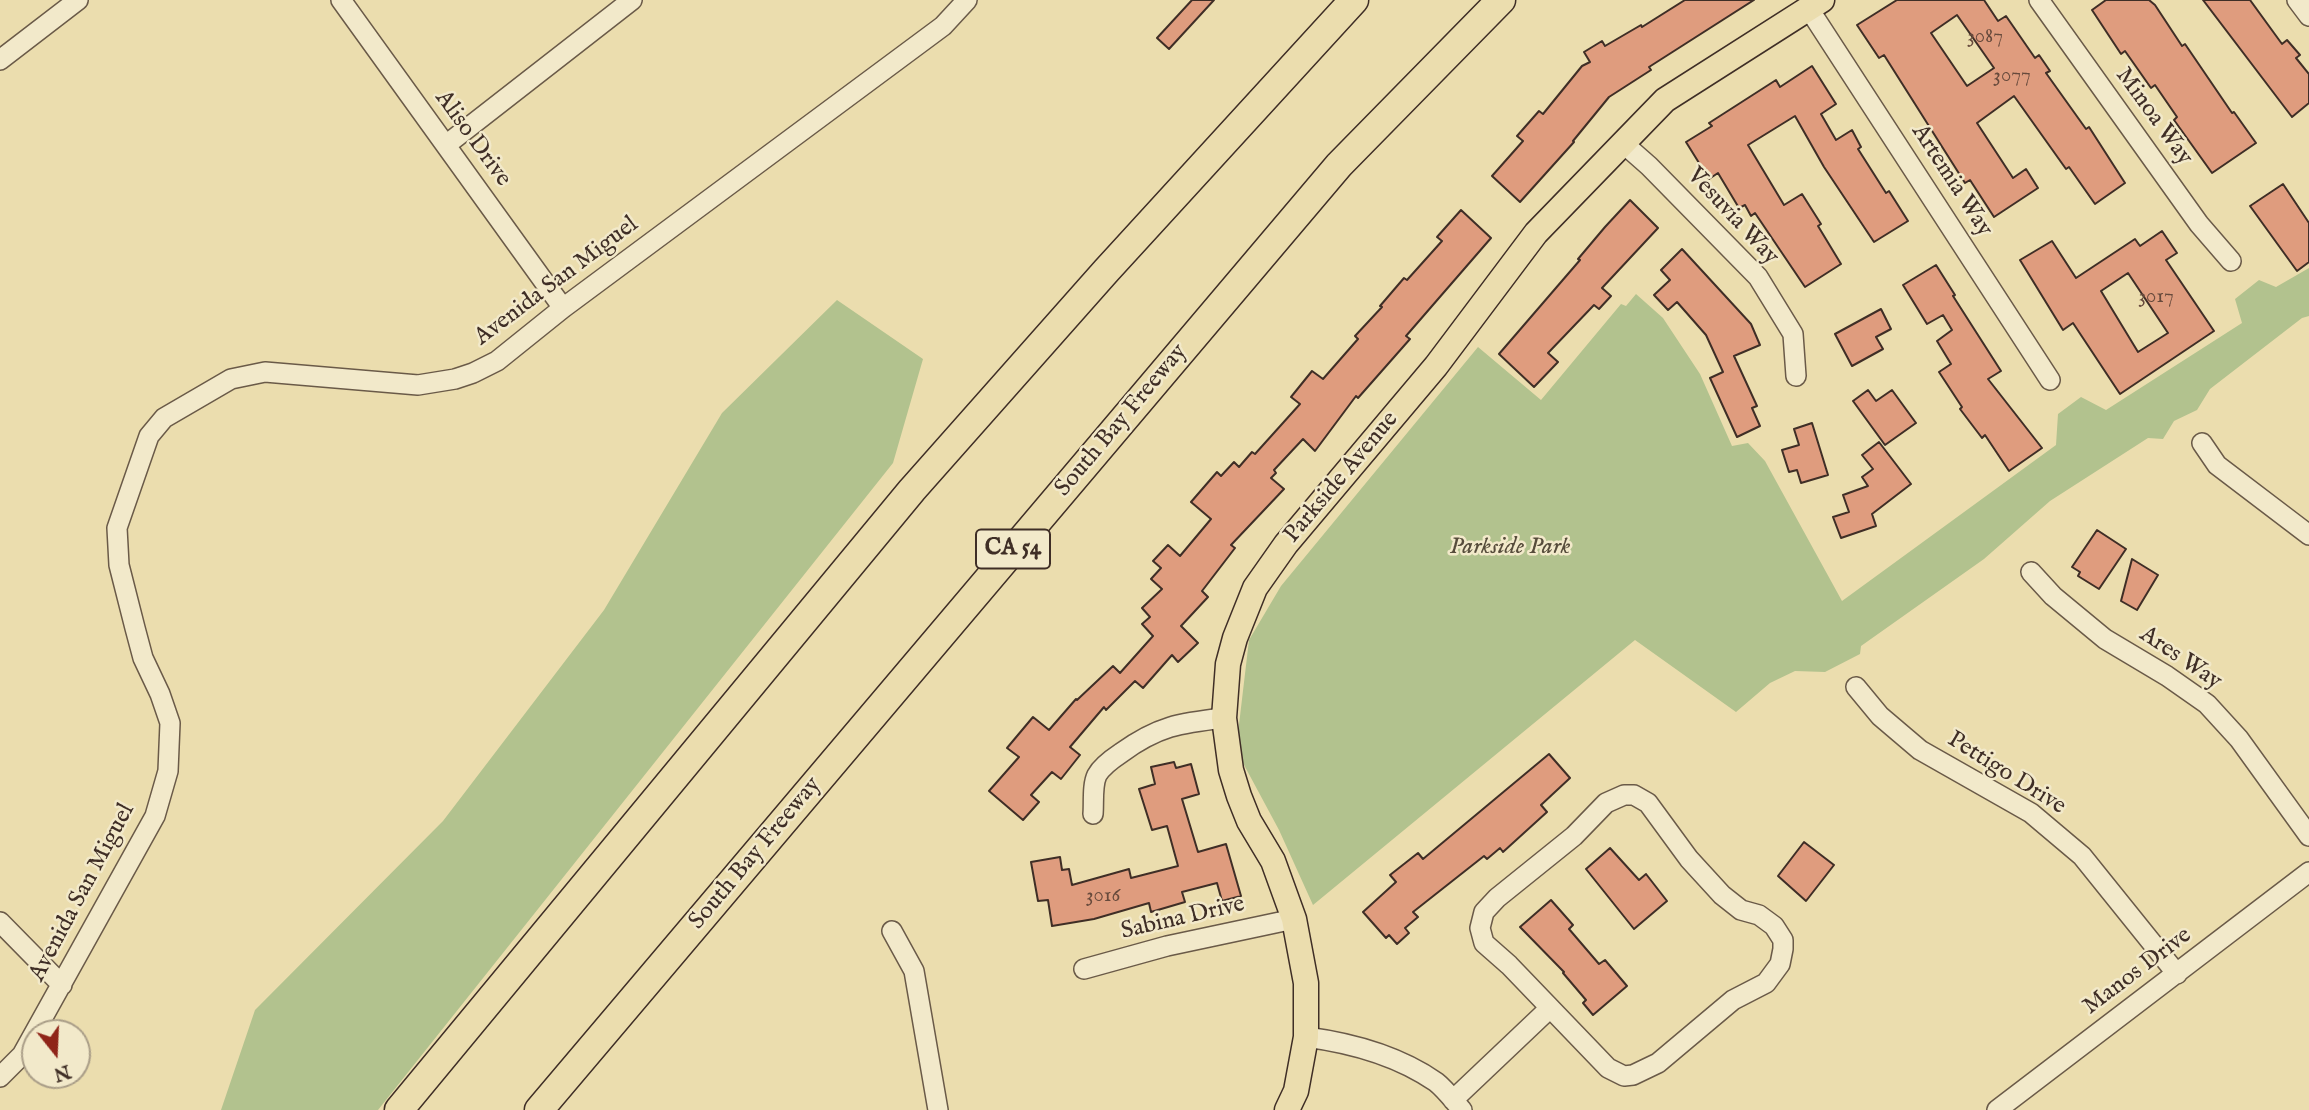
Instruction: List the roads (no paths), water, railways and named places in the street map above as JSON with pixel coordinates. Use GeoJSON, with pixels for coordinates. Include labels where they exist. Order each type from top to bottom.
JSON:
{"type":"FeatureCollection","features":[{"type":"Feature","properties":{"kind":"highway"},"geometry":{"type":"LineString","coordinates":[[399,1110],[912,490],[1106,271],[1354,0]]}},
{"type":"Feature","properties":{"kind":"highway","name":"South Bay Freeway"},"geometry":{"type":"LineString","coordinates":[[539,1110],[1339,165],[1501,0]]}},
{"type":"Feature","properties":{"kind":"main road","name":"Parkside Avenue"},"geometry":{"type":"LineString","coordinates":[[1287,1110],[1296,1091],[1306,1037],[1306,982],[1294,919],[1273,861],[1249,821],[1239,796],[1229,757],[1224,718],[1227,677],[1235,638],[1255,588],[1271,564],[1436,366],[1536,233],[1665,100],[1815,4]]}},
{"type":"Feature","properties":{"kind":"street"},"geometry":{"type":"LineString","coordinates":[[0,60],[78,0]]}},
{"type":"Feature","properties":{"kind":"street","name":"Aliso Drive"},"geometry":{"type":"LineString","coordinates":[[341,0],[563,308]]}},
{"type":"Feature","properties":{"kind":"street"},"geometry":{"type":"LineString","coordinates":[[446,145],[632,0]]}},
{"type":"Feature","properties":{"kind":"street","name":"Avenida San Miguel"},"geometry":{"type":"LineString","coordinates":[[0,1077],[22,1055],[155,816],[168,771],[170,723],[143,658],[119,565],[117,528],[149,436],[164,418],[231,379],[265,372],[418,385],[455,379],[497,361],[563,308],[943,26],[967,0]]}},
{"type":"Feature","properties":{"kind":"street","name":"Minoa Way"},"geometry":{"type":"LineString","coordinates":[[2039,0],[2199,224],[2231,261]]}},
{"type":"Feature","properties":{"kind":"street"},"geometry":{"type":"LineString","coordinates":[[2297,0],[2309,16]]}},
{"type":"Feature","properties":{"kind":"street","name":"Artemia Way"},"geometry":{"type":"LineString","coordinates":[[1815,4],[2050,380]]}},
{"type":"Feature","properties":{"kind":"street","name":"Vesuvia Way"},"geometry":{"type":"LineString","coordinates":[[1624,144],[1758,277],[1793,334],[1796,376]]}},
{"type":"Feature","properties":{"kind":"street"},"geometry":{"type":"LineString","coordinates":[[2202,443],[2217,465],[2309,535]]}},
{"type":"Feature","properties":{"kind":"street","name":"Ares Way"},"geometry":{"type":"LineString","coordinates":[[2031,572],[2053,596],[2105,639],[2167,676],[2207,704],[2239,739],[2309,836]]}},
{"type":"Feature","properties":{"kind":"street","name":"Pettigo Drive"},"geometry":{"type":"LineString","coordinates":[[1856,687],[1880,716],[1920,750],[2031,813],[2082,856],[2177,974]]}},
{"type":"Feature","properties":{"kind":"street"},"geometry":{"type":"LineString","coordinates":[[1093,814],[1096,777],[1108,762],[1156,731],[1181,722],[1224,718]]}},
{"type":"Feature","properties":{"kind":"street"},"geometry":{"type":"LineString","coordinates":[[1634,795],[1648,803],[1689,859],[1722,895],[1741,910],[1768,920],[1783,940],[1780,964],[1766,983],[1732,1000],[1658,1063],[1633,1076],[1624,1076],[1608,1068],[1550,1008],[1484,943],[1480,928],[1484,912],[1497,898],[1574,836],[1614,798],[1634,795]]}},
{"type":"Feature","properties":{"kind":"street","name":"Manos Drive"},"geometry":{"type":"LineString","coordinates":[[1997,1110],[2309,872]]}},
{"type":"Feature","properties":{"kind":"street","name":"Sabina Drive"},"geometry":{"type":"LineString","coordinates":[[1084,969],[1167,946],[1294,919]]}},
{"type":"Feature","properties":{"kind":"street"},"geometry":{"type":"LineString","coordinates":[[0,922],[62,985]]}},
{"type":"Feature","properties":{"kind":"street"},"geometry":{"type":"LineString","coordinates":[[892,931],[914,971],[938,1110]]}},
{"type":"Feature","properties":{"kind":"street"},"geometry":{"type":"LineString","coordinates":[[1306,1037],[1345,1042],[1385,1055],[1437,1082],[1457,1105],[1550,1008]]}},
{"type":"Feature","properties":{"kind":"park label","name":"Parkside Park"},"geometry":{"type":"Point","coordinates":[1510,548]}}]}
